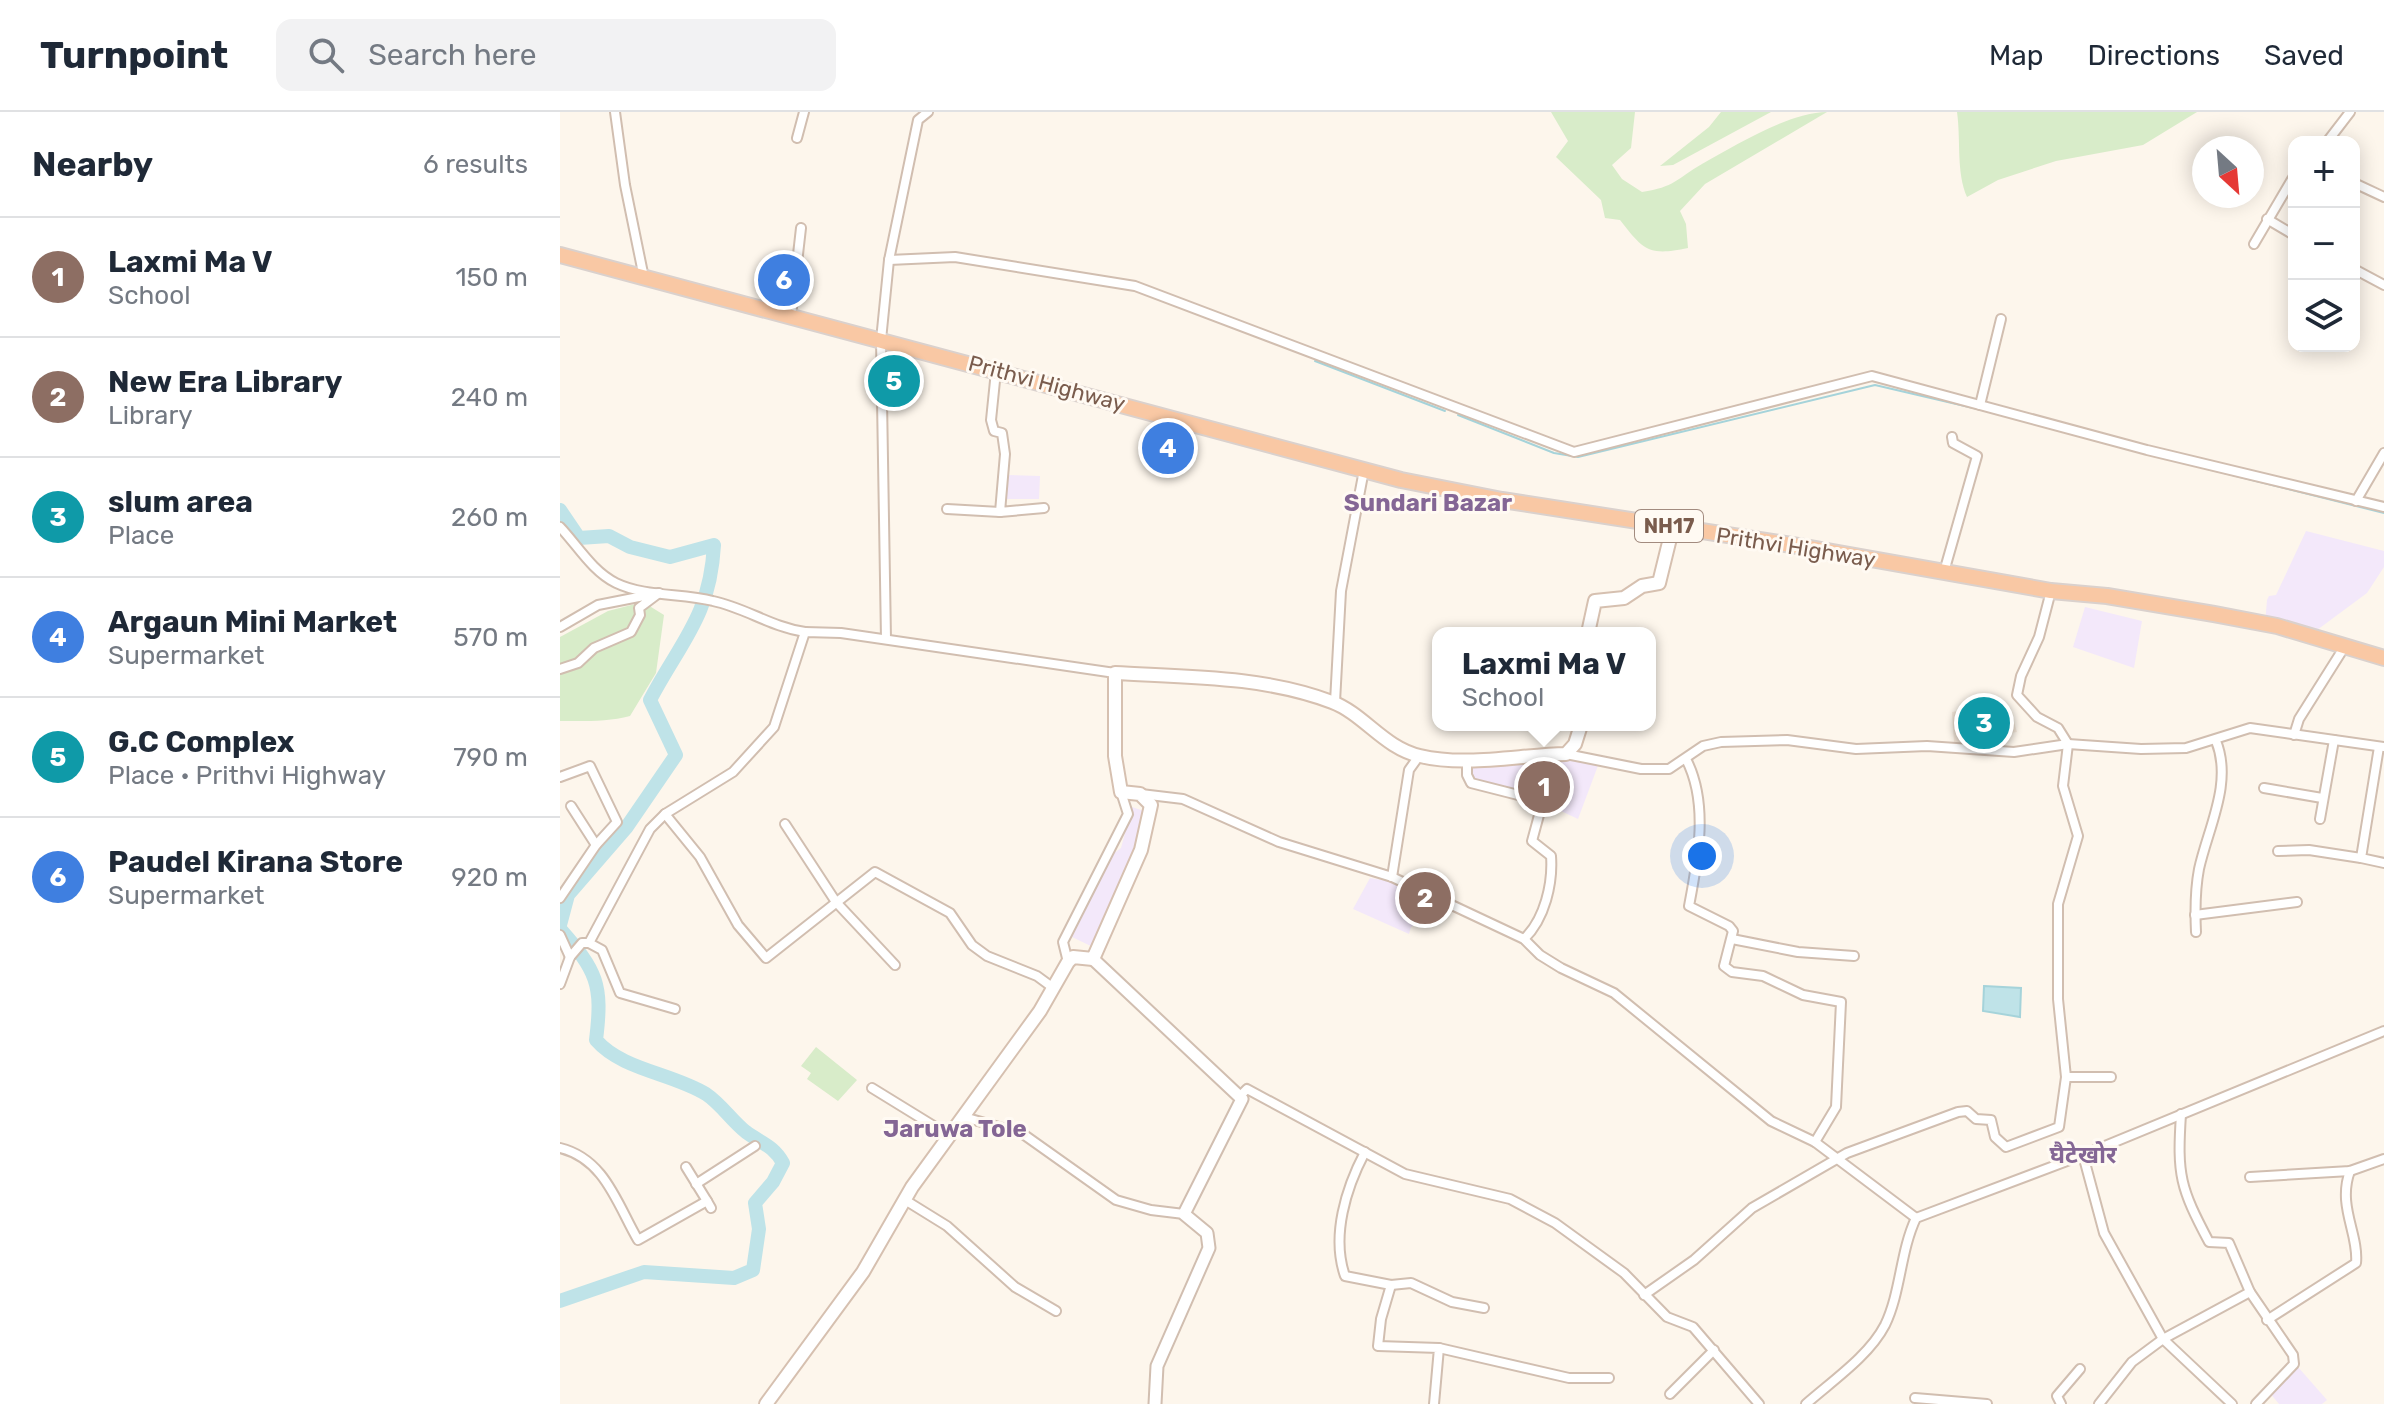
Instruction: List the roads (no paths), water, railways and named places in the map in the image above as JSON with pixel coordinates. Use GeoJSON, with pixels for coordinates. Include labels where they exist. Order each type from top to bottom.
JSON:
{"type":"FeatureCollection","features":[{"type":"Feature","properties":{"kind":"highway","name":"Prithvi Highway"},"geometry":{"type":"LineString","coordinates":[[560,255],[1364,469],[1502,500],[2051,591],[2107,596],[2201,611],[2277,626],[2384,658]]}},
{"type":"Feature","properties":{"kind":"main road"},"geometry":{"type":"LineString","coordinates":[[1589,627],[1595,601],[1624,598],[1642,586],[1659,583],[1673,526]]}},
{"type":"Feature","properties":{"kind":"main road"},"geometry":{"type":"LineString","coordinates":[[766,1404],[863,1272],[905,1200],[1040,1011],[1068,962],[1073,957],[1093,959],[1141,850],[1151,805],[1140,794],[1121,792],[1115,756],[1115,673],[1231,679],[1335,702],[1388,742],[1419,756],[1467,761],[1566,754],[1575,744],[1579,731]]}},
{"type":"Feature","properties":{"kind":"street"},"geometry":{"type":"LineString","coordinates":[[615,112],[625,185],[644,278]]}},
{"type":"Feature","properties":{"kind":"street"},"geometry":{"type":"LineString","coordinates":[[797,138],[804,112]]}},
{"type":"Feature","properties":{"kind":"street"},"geometry":{"type":"LineString","coordinates":[[886,639],[881,340],[889,260],[918,120],[928,112]]}},
{"type":"Feature","properties":{"kind":"street"},"geometry":{"type":"LineString","coordinates":[[2332,136],[2350,112]]}},
{"type":"Feature","properties":{"kind":"street"},"geometry":{"type":"LineString","coordinates":[[2254,244],[2288,186]]}},
{"type":"Feature","properties":{"kind":"street"},"geometry":{"type":"LineString","coordinates":[[2360,186],[2384,197]]}},
{"type":"Feature","properties":{"kind":"street"},"geometry":{"type":"LineString","coordinates":[[2267,219],[2288,231]]}},
{"type":"Feature","properties":{"kind":"street"},"geometry":{"type":"LineString","coordinates":[[791,316],[801,228]]}},
{"type":"Feature","properties":{"kind":"street"},"geometry":{"type":"LineString","coordinates":[[889,260],[955,257],[1135,286],[1574,452],[1872,376],[2384,507]]}},
{"type":"Feature","properties":{"kind":"street"},"geometry":{"type":"LineString","coordinates":[[2360,272],[2384,285]]}},
{"type":"Feature","properties":{"kind":"street"},"geometry":{"type":"LineString","coordinates":[[1980,405],[2001,319]]}},
{"type":"Feature","properties":{"kind":"street"},"geometry":{"type":"LineString","coordinates":[[997,370],[991,420],[994,431],[1002,433],[1005,454],[1000,512]]}},
{"type":"Feature","properties":{"kind":"street"},"geometry":{"type":"LineString","coordinates":[[1943,573],[1977,456],[1953,443],[1952,437]]}},
{"type":"Feature","properties":{"kind":"street"},"geometry":{"type":"LineString","coordinates":[[2356,501],[2384,453]]}},
{"type":"Feature","properties":{"kind":"street"},"geometry":{"type":"LineString","coordinates":[[1335,702],[1341,591],[1364,469]]}},
{"type":"Feature","properties":{"kind":"street"},"geometry":{"type":"LineString","coordinates":[[947,509],[1000,512],[1044,508]]}},
{"type":"Feature","properties":{"kind":"street"},"geometry":{"type":"LineString","coordinates":[[560,527],[591,565],[617,583],[659,593],[712,600],[746,610],[780,629],[886,639],[1115,673]]}},
{"type":"Feature","properties":{"kind":"street"},"geometry":{"type":"LineString","coordinates":[[1644,1295],[1694,1260],[1752,1208],[1838,1159],[1958,1112],[1967,1111],[1976,1119],[1991,1120],[1995,1137],[2006,1147],[2059,1127],[2066,1077],[2058,999],[2058,904],[2078,836],[2063,786],[2068,744],[2058,728],[2037,717],[2017,695],[2021,676],[2039,637],[2051,591]]}},
{"type":"Feature","properties":{"kind":"street"},"geometry":{"type":"LineString","coordinates":[[560,627],[598,605],[659,593]]}},
{"type":"Feature","properties":{"kind":"street"},"geometry":{"type":"LineString","coordinates":[[560,669],[578,663],[594,648],[631,632],[640,615],[639,608],[659,593]]}},
{"type":"Feature","properties":{"kind":"street"},"geometry":{"type":"LineString","coordinates":[[560,984],[570,957],[585,943],[650,829],[665,814],[733,772],[774,727],[805,632]]}},
{"type":"Feature","properties":{"kind":"street"},"geometry":{"type":"LineString","coordinates":[[2294,735],[2299,719],[2345,646]]}},
{"type":"Feature","properties":{"kind":"street"},"geometry":{"type":"LineString","coordinates":[[1566,754],[1641,769],[1669,769],[1703,746],[1721,742],[1787,740],[1856,749],[1927,746],[2014,752],[2068,744],[2141,749],[2186,748],[2250,728],[2382,747],[2361,858]]}},
{"type":"Feature","properties":{"kind":"street"},"geometry":{"type":"LineString","coordinates":[[2320,819],[2334,740]]}},
{"type":"Feature","properties":{"kind":"street"},"geometry":{"type":"LineString","coordinates":[[2196,932],[2199,869],[2214,822],[2221,782],[2222,755],[2216,741]]}},
{"type":"Feature","properties":{"kind":"street"},"geometry":{"type":"LineString","coordinates":[[1392,877],[1409,770],[1419,756]]}},
{"type":"Feature","properties":{"kind":"street"},"geometry":{"type":"LineString","coordinates":[[1686,759],[1697,780],[1699,832],[1689,906],[1729,926],[1732,939],[1724,966],[1732,972],[1763,976],[1803,995],[1841,1002],[1836,1107],[1815,1142]]}},
{"type":"Feature","properties":{"kind":"street"},"geometry":{"type":"LineString","coordinates":[[1467,761],[1467,775],[1471,783],[1542,804],[1532,841],[1551,856],[1552,876],[1540,914],[1524,939]]}},
{"type":"Feature","properties":{"kind":"street"},"geometry":{"type":"LineString","coordinates":[[560,777],[590,766],[617,822],[596,845],[560,898]]}},
{"type":"Feature","properties":{"kind":"street"},"geometry":{"type":"LineString","coordinates":[[2264,788],[2322,798]]}},
{"type":"Feature","properties":{"kind":"street"},"geometry":{"type":"LineString","coordinates":[[1068,962],[1063,942],[1128,814],[1121,792]]}},
{"type":"Feature","properties":{"kind":"street"},"geometry":{"type":"LineString","coordinates":[[1140,794],[1183,799],[1279,842],[1392,877],[1524,939],[1561,968],[1614,993],[1771,1121],[1815,1142],[1916,1218]]}},
{"type":"Feature","properties":{"kind":"street"},"geometry":{"type":"LineString","coordinates":[[571,806],[596,845]]}},
{"type":"Feature","properties":{"kind":"street"},"geometry":{"type":"LineString","coordinates":[[665,814],[700,857],[738,925],[766,958],[875,872],[950,913],[979,951],[1008,967],[1037,976],[1052,987]]}},
{"type":"Feature","properties":{"kind":"street"},"geometry":{"type":"LineString","coordinates":[[785,824],[836,902],[895,965]]}},
{"type":"Feature","properties":{"kind":"street"},"geometry":{"type":"LineString","coordinates":[[2278,851],[2309,850],[2384,863]]}},
{"type":"Feature","properties":{"kind":"street"},"geometry":{"type":"LineString","coordinates":[[2195,915],[2297,902]]}},
{"type":"Feature","properties":{"kind":"street"},"geometry":{"type":"LineString","coordinates":[[560,935],[570,957]]}},
{"type":"Feature","properties":{"kind":"street"},"geometry":{"type":"LineString","coordinates":[[1732,939],[1798,952],[1854,956]]}},
{"type":"Feature","properties":{"kind":"street"},"geometry":{"type":"LineString","coordinates":[[585,943],[602,950],[620,993],[675,1009]]}},
{"type":"Feature","properties":{"kind":"street"},"geometry":{"type":"LineString","coordinates":[[1093,959],[1205,1068],[1241,1095]]}},
{"type":"Feature","properties":{"kind":"street"},"geometry":{"type":"LineString","coordinates":[[1806,1404],[1865,1350],[1885,1324],[1908,1235],[1916,1218],[2083,1155],[2384,1031]]}},
{"type":"Feature","properties":{"kind":"street"},"geometry":{"type":"LineString","coordinates":[[2066,1077],[2111,1077]]}},
{"type":"Feature","properties":{"kind":"street"},"geometry":{"type":"LineString","coordinates":[[872,1088],[950,1136]]}},
{"type":"Feature","properties":{"kind":"street"},"geometry":{"type":"LineString","coordinates":[[1184,1214],[1205,1177],[1241,1095],[1247,1089],[1405,1174],[1510,1199],[1555,1223],[1595,1251],[1667,1317],[1693,1327],[1759,1404]]}},
{"type":"Feature","properties":{"kind":"street"},"geometry":{"type":"LineString","coordinates":[[2181,1114],[2177,1169],[2190,1207],[2209,1242],[2229,1243],[2250,1292],[2293,1355],[2294,1364],[2256,1404]]}},
{"type":"Feature","properties":{"kind":"street"},"geometry":{"type":"LineString","coordinates":[[964,1117],[1023,1134],[1116,1200],[1151,1210],[1184,1214],[1207,1233],[1209,1248],[1157,1366],[1155,1404]]}},
{"type":"Feature","properties":{"kind":"street"},"geometry":{"type":"LineString","coordinates":[[696,1184],[755,1146]]}},
{"type":"Feature","properties":{"kind":"street"},"geometry":{"type":"LineString","coordinates":[[560,1148],[576,1152],[592,1162],[638,1240],[709,1205],[686,1167]]}},
{"type":"Feature","properties":{"kind":"street"},"geometry":{"type":"LineString","coordinates":[[1365,1152],[1346,1195],[1339,1260],[1345,1276],[1391,1285],[1411,1283],[1452,1302],[1484,1308]]}},
{"type":"Feature","properties":{"kind":"street"},"geometry":{"type":"LineString","coordinates":[[2083,1155],[2104,1233],[2163,1339],[2232,1404]]}},
{"type":"Feature","properties":{"kind":"street"},"geometry":{"type":"LineString","coordinates":[[2250,1177],[2350,1171],[2384,1159]]}},
{"type":"Feature","properties":{"kind":"street"},"geometry":{"type":"LineString","coordinates":[[2267,1320],[2356,1263],[2346,1215],[2346,1183],[2350,1171]]}},
{"type":"Feature","properties":{"kind":"street"},"geometry":{"type":"LineString","coordinates":[[905,1200],[947,1226],[1015,1287],[1056,1311]]}},
{"type":"Feature","properties":{"kind":"street"},"geometry":{"type":"LineString","coordinates":[[1391,1285],[1381,1319],[1378,1346],[1439,1348],[1569,1378],[1609,1378]]}},
{"type":"Feature","properties":{"kind":"street"},"geometry":{"type":"LineString","coordinates":[[2099,1404],[2132,1362],[2163,1339],[2250,1292]]}},
{"type":"Feature","properties":{"kind":"street"},"geometry":{"type":"LineString","coordinates":[[1434,1404],[1439,1348]]}},
{"type":"Feature","properties":{"kind":"street"},"geometry":{"type":"LineString","coordinates":[[1670,1394],[1714,1350]]}},
{"type":"Feature","properties":{"kind":"street"},"geometry":{"type":"LineString","coordinates":[[2061,1404],[2057,1396],[2080,1369]]}},
{"type":"Feature","properties":{"kind":"street"},"geometry":{"type":"LineString","coordinates":[[1915,1398],[1987,1404]]}},
{"type":"Feature","properties":{"kind":"water"},"geometry":{"type":"Polygon","coordinates":[[[1984,986],[2021,988],[2020,1017],[1983,1011],[1984,986]]]}},
{"type":"Feature","properties":{"kind":"waterway"},"geometry":{"type":"LineString","coordinates":[[1315,361],[1445,411]]}},
{"type":"Feature","properties":{"kind":"waterway"},"geometry":{"type":"LineString","coordinates":[[1458,415],[1554,453],[1578,457],[1875,385],[1999,414]]}},
{"type":"Feature","properties":{"kind":"waterway"},"geometry":{"type":"LineString","coordinates":[[2184,463],[2384,513]]}},
{"type":"Feature","properties":{"kind":"waterway"},"geometry":{"type":"LineString","coordinates":[[560,510],[579,538],[609,536],[630,547],[670,557],[714,545],[707,591],[700,610],[650,700],[676,755],[626,828],[568,895],[560,925]]}},
{"type":"Feature","properties":{"kind":"waterway"},"geometry":{"type":"LineString","coordinates":[[560,929],[582,956],[594,979],[599,1005],[596,1040],[633,1065],[706,1094],[746,1132],[771,1149],[783,1163],[773,1182],[755,1203],[759,1229],[753,1270],[734,1278],[644,1272],[560,1301]]}},
{"type":"Feature","properties":{"kind":"place","name":"Paudel Kirana Store"},"geometry":{"type":"Point","coordinates":[784,280]}},
{"type":"Feature","properties":{"kind":"place","name":"G.C Complex"},"geometry":{"type":"Point","coordinates":[894,381]}},
{"type":"Feature","properties":{"kind":"place","name":"Argaun Mini Market"},"geometry":{"type":"Point","coordinates":[1168,448]}},
{"type":"Feature","properties":{"kind":"place","name":"slum area"},"geometry":{"type":"Point","coordinates":[1984,723]}},
{"type":"Feature","properties":{"kind":"place","name":"Laxmi Ma V"},"geometry":{"type":"Point","coordinates":[1544,787]}},
{"type":"Feature","properties":{"kind":"place","name":"New Era Library"},"geometry":{"type":"Point","coordinates":[1425,898]}},
{"type":"Feature","properties":{"kind":"district","name":"Sundari Bazar"},"geometry":{"type":"Point","coordinates":[1428,503]}},
{"type":"Feature","properties":{"kind":"district","name":"Jaruwa Tole"},"geometry":{"type":"Point","coordinates":[955,1129]}},
{"type":"Feature","properties":{"kind":"district","name":"घैटेखोर"},"geometry":{"type":"Point","coordinates":[2083,1155]}}]}
